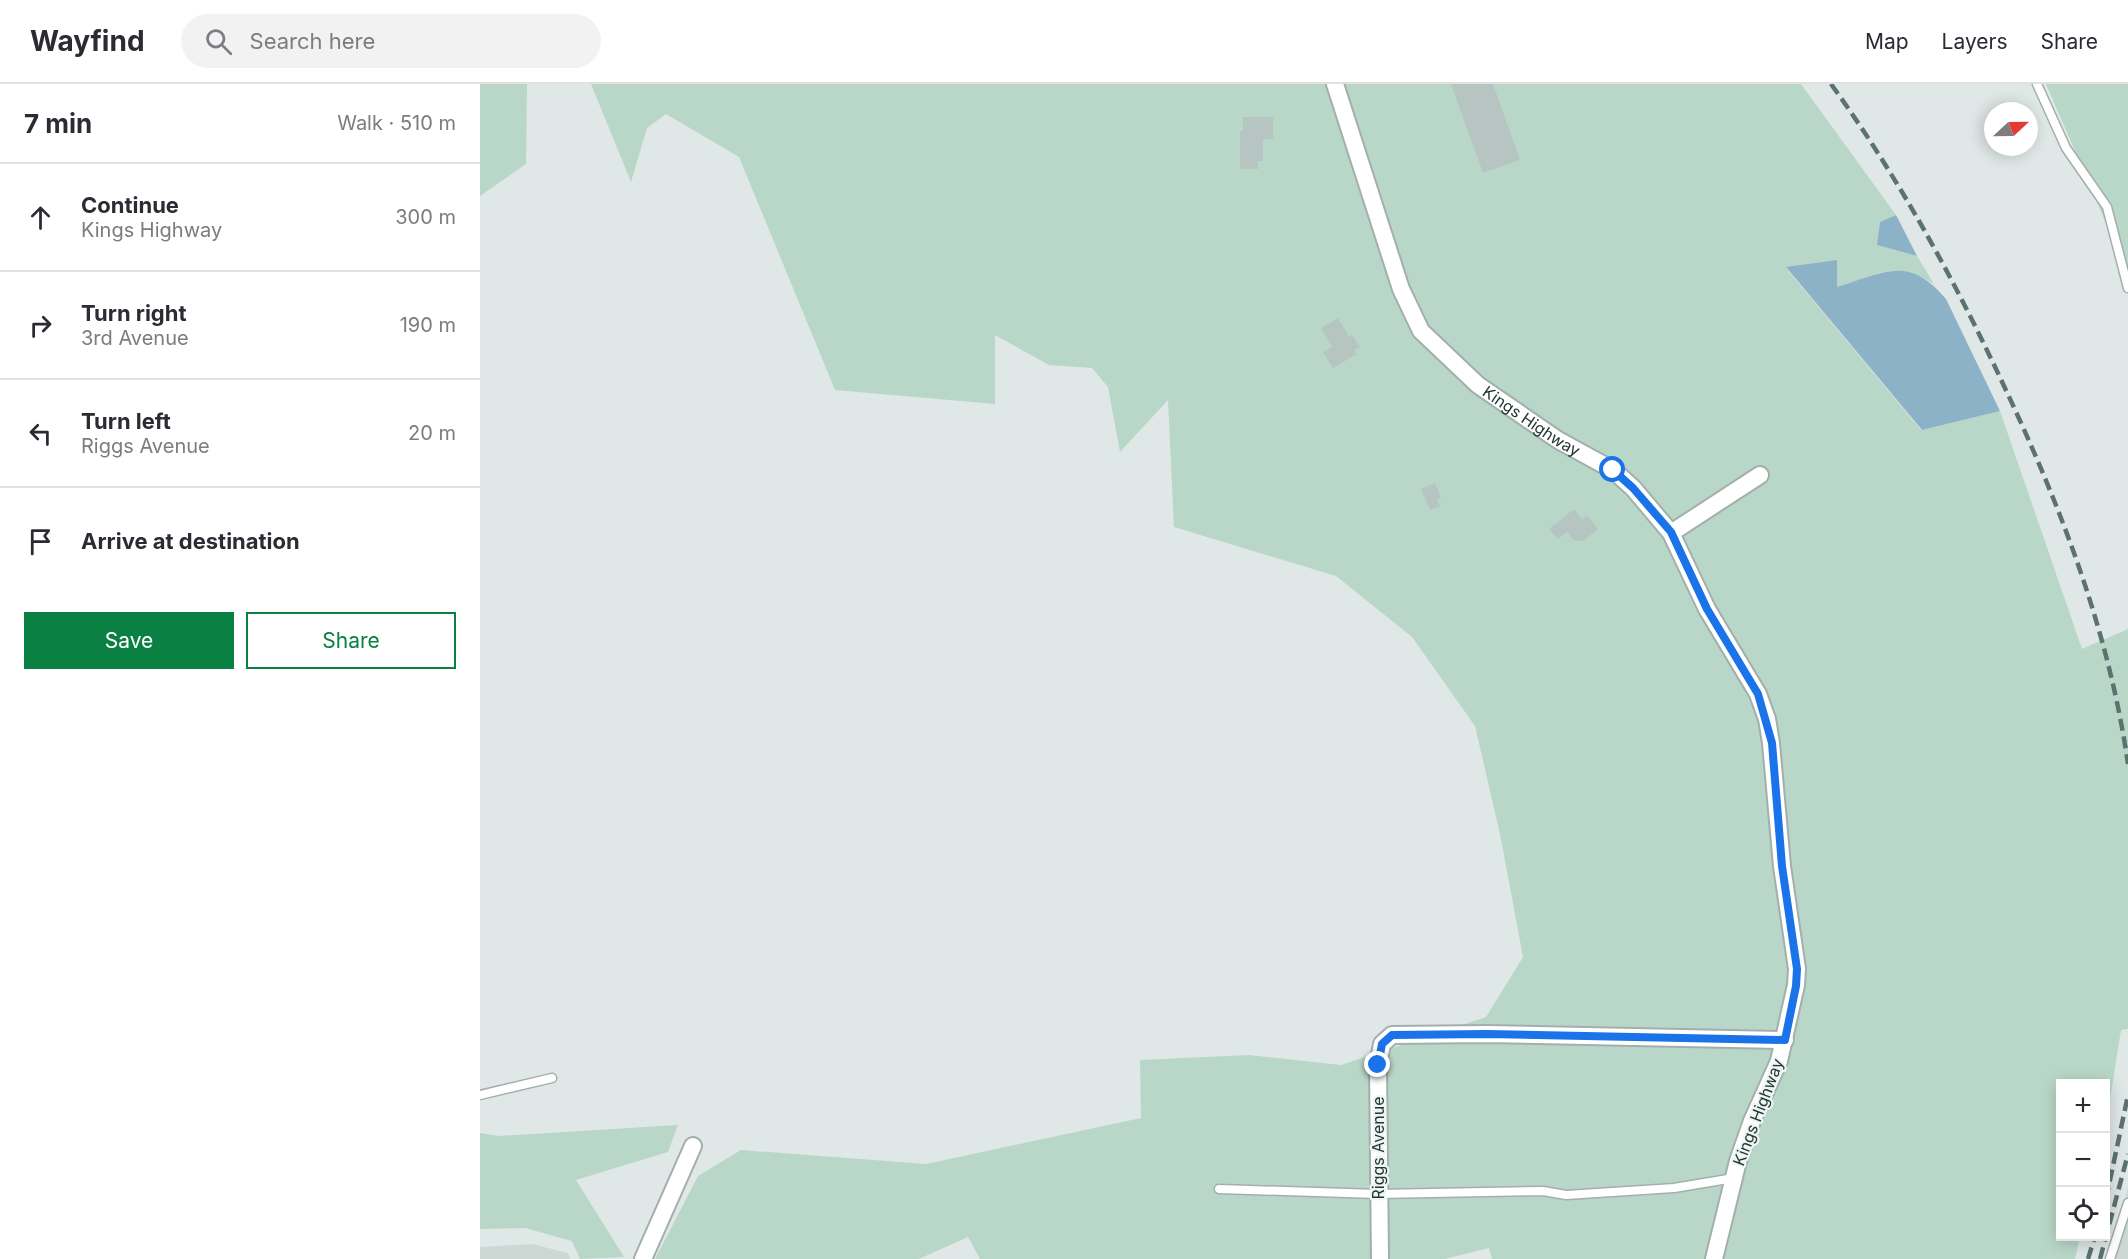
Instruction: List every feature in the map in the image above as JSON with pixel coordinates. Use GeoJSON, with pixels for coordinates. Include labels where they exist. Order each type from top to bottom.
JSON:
{"type":"FeatureCollection","features":[{"type":"Feature","properties":{"kind":"street","name":"Kings Highway"},"geometry":{"type":"LineString","coordinates":[[1335,84],[1401,289],[1421,332],[1478,386],[1558,440],[1613,470],[1633,488],[1671,532],[1707,609],[1758,694],[1767,719],[1775,770],[1782,866],[1797,969],[1796,986],[1779,1061],[1752,1121],[1734,1178],[1714,1259]]}},
{"type":"Feature","properties":{"kind":"street"},"geometry":{"type":"LineString","coordinates":[[1671,532],[1760,475]]}},
{"type":"Feature","properties":{"kind":"street","name":"Riggs Avenue"},"geometry":{"type":"LineString","coordinates":[[1380,1259],[1378,1065],[1382,1044],[1392,1035],[1487,1034],[1785,1040]]}},
{"type":"Feature","properties":{"kind":"street"},"geometry":{"type":"LineString","coordinates":[[643,1259],[693,1146]]}},
{"type":"Feature","properties":{"kind":"lane"},"geometry":{"type":"LineString","coordinates":[[2037,84],[2066,148],[2107,207],[2128,288]]}},
{"type":"Feature","properties":{"kind":"lane"},"geometry":{"type":"LineString","coordinates":[[480,1095],[552,1078]]}},
{"type":"Feature","properties":{"kind":"lane"},"geometry":{"type":"LineString","coordinates":[[1219,1190],[1378,1194],[1543,1191],[1566,1195],[1674,1188],[1734,1178]]}},
{"type":"Feature","properties":{"kind":"lane"},"geometry":{"type":"LineString","coordinates":[[2110,1259],[2128,1203]]}},
{"type":"Feature","properties":{"kind":"shaded area"},"geometry":{"type":"Polygon","coordinates":[[[2128,1186],[2128,1259],[2112,1259],[2128,1186]]]}},
{"type":"Feature","properties":{"kind":"shaded area"},"geometry":{"type":"Polygon","coordinates":[[[532,1244],[568,1253],[570,1259],[480,1259],[480,1247],[532,1244]]]}},
{"type":"Feature","properties":{"kind":"green space"},"geometry":{"type":"Polygon","coordinates":[[[480,84],[527,84],[526,164],[480,196],[480,84]]]}},
{"type":"Feature","properties":{"kind":"green space"},"geometry":{"type":"Polygon","coordinates":[[[591,84],[1801,84],[1896,215],[1880,222],[1878,245],[1917,256],[1934,284],[1896,271],[1875,274],[1837,288],[1837,261],[1786,268],[1921,430],[2000,411],[2082,649],[2128,629],[2128,1029],[2121,1030],[2110,1099],[2110,1079],[2056,1079],[2056,1241],[2079,1241],[2075,1259],[1492,1259],[1489,1248],[1445,1259],[980,1259],[968,1237],[919,1259],[655,1259],[698,1176],[741,1150],[926,1164],[1141,1118],[1140,1060],[1248,1055],[1341,1065],[1486,1017],[1523,957],[1500,834],[1475,726],[1412,637],[1336,576],[1174,527],[1168,400],[1120,452],[1108,387],[1092,368],[1049,365],[995,335],[995,404],[835,390],[739,157],[666,114],[647,128],[631,182],[591,84]]]}},
{"type":"Feature","properties":{"kind":"green space"},"geometry":{"type":"Polygon","coordinates":[[[2046,84],[2128,84],[2128,274],[2046,84]]]}},
{"type":"Feature","properties":{"kind":"green space"},"geometry":{"type":"Polygon","coordinates":[[[678,1125],[668,1152],[576,1180],[624,1257],[580,1259],[572,1241],[525,1228],[480,1229],[480,1133],[499,1136],[678,1125]]]}},
{"type":"Feature","properties":{"kind":"water"},"geometry":{"type":"Polygon","coordinates":[[[1896,215],[1917,256],[1877,245],[1880,222],[1896,215]]]}},
{"type":"Feature","properties":{"kind":"water"},"geometry":{"type":"Polygon","coordinates":[[[1837,260],[1837,287],[1895,271],[1920,276],[1932,285],[1946,299],[2000,411],[1922,430],[1786,267],[1837,260]]]}},
{"type":"Feature","properties":{"kind":"building"},"geometry":{"type":"Polygon","coordinates":[[[1451,84],[1493,84],[1520,160],[1483,173],[1451,84]]]}},
{"type":"Feature","properties":{"kind":"building"},"geometry":{"type":"Polygon","coordinates":[[[1243,117],[1273,117],[1273,139],[1263,139],[1263,161],[1258,161],[1258,169],[1240,169],[1240,131],[1243,131],[1243,117]]]}},
{"type":"Feature","properties":{"kind":"building"},"geometry":{"type":"Polygon","coordinates":[[[1338,318],[1349,337],[1352,335],[1360,347],[1354,350],[1357,354],[1333,368],[1323,352],[1332,347],[1321,328],[1338,318]]]}},
{"type":"Feature","properties":{"kind":"building"},"geometry":{"type":"Polygon","coordinates":[[[1435,483],[1441,498],[1437,499],[1440,506],[1430,510],[1421,489],[1435,483]]]}},
{"type":"Feature","properties":{"kind":"building"},"geometry":{"type":"Polygon","coordinates":[[[1574,509],[1582,519],[1587,515],[1598,529],[1583,541],[1573,540],[1567,532],[1558,539],[1549,529],[1574,509]]]}},
{"type":"Feature","properties":{"kind":"railway"},"geometry":{"type":"LineString","coordinates":[[1831,84],[1880,156],[1925,231],[1966,308],[2025,432],[2063,524],[2095,618],[2109,666],[2128,764]]}},
{"type":"Feature","properties":{"kind":"railway"},"geometry":{"type":"LineString","coordinates":[[2109,1187],[2128,1095]]}},
{"type":"Feature","properties":{"kind":"railway"},"geometry":{"type":"LineString","coordinates":[[2100,1259],[2128,1154]]}},
{"type":"Feature","properties":{"kind":"railway"},"geometry":{"type":"LineString","coordinates":[[2088,1259],[2093,1241]]}},
{"type":"Feature","properties":{"kind":"route"},"geometry":{"type":"LineString","coordinates":[[1378,1065],[1382,1044],[1392,1035],[1487,1034],[1785,1040],[1796,986],[1797,969],[1782,866],[1775,770],[1767,719],[1758,694],[1733,648],[1707,609],[1671,532],[1633,488],[1613,470]]}}]}
